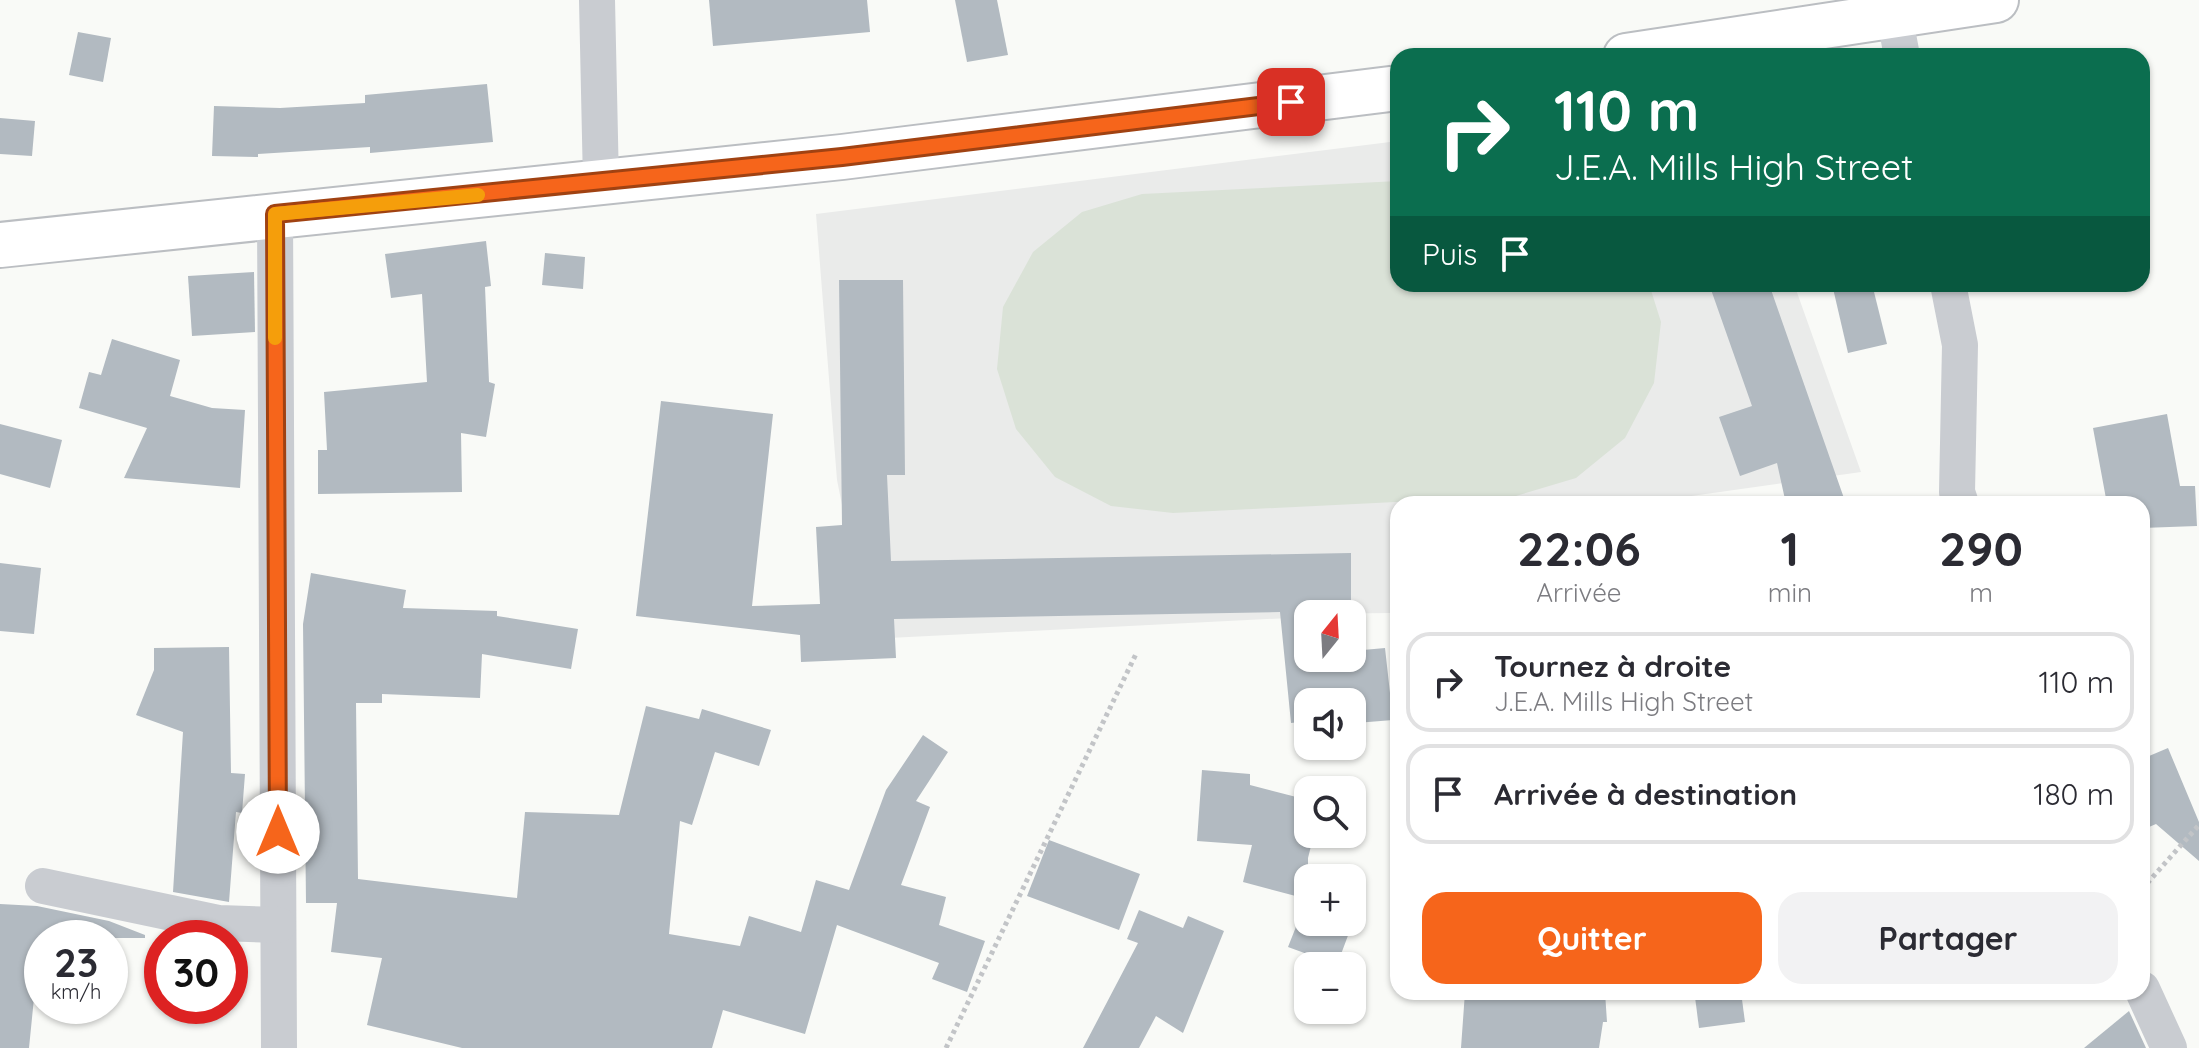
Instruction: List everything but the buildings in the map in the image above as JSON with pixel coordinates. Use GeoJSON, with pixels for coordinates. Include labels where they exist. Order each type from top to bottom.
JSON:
{"type":"FeatureCollection","features":[{"type":"Feature","properties":{"kind":"highway"},"geometry":{"type":"LineString","coordinates":[[1730,48],[1898,35],[1996,0]]}},
{"type":"Feature","properties":{"kind":"highway"},"geometry":{"type":"LineString","coordinates":[[0,245],[275,214],[601,183],[1390,89]]}},
{"type":"Feature","properties":{"kind":"street"},"geometry":{"type":"LineString","coordinates":[[597,0],[601,183]]}},
{"type":"Feature","properties":{"kind":"street"},"geometry":{"type":"LineString","coordinates":[[275,214],[279,1048]]}},
{"type":"Feature","properties":{"kind":"street"},"geometry":{"type":"LineString","coordinates":[[1950,292],[1960,345],[1958,496]]}},
{"type":"Feature","properties":{"kind":"street"},"geometry":{"type":"LineString","coordinates":[[43,886],[219,923],[278,925]]}},
{"type":"Feature","properties":{"kind":"street"},"geometry":{"type":"LineString","coordinates":[[2147,1000],[2169,1048]]}},
{"type":"Feature","properties":{"kind":"path"},"geometry":{"type":"LineString","coordinates":[[946,1048],[1136,654]]}},
{"type":"Feature","properties":{"kind":"path"},"geometry":{"type":"LineString","coordinates":[[2150,880],[2199,825]]}},
{"type":"Feature","properties":{"kind":"shaded area"},"geometry":{"type":"Polygon","coordinates":[[[1390,142],[1390,292],[1797,292],[1861,472],[1692,496],[1390,496],[1390,613],[1366,613],[1366,600],[1294,600],[1294,618],[869,639],[837,480],[816,214],[1390,142]]]}},
{"type":"Feature","properties":{"kind":"shaded area"},"geometry":{"type":"Polygon","coordinates":[[[1390,181],[1390,292],[1652,292],[1661,322],[1654,383],[1625,438],[1576,478],[1516,496],[1390,496],[1390,502],[1173,513],[1111,506],[1055,477],[1016,429],[997,369],[1003,307],[1033,252],[1082,212],[1142,194],[1390,181]]]}},
{"type":"Feature","properties":{"kind":"slow traffic"},"geometry":{"type":"LineString","coordinates":[[275,338],[275,214],[478,195]]}},
{"type":"Feature","properties":{"kind":"route"},"geometry":{"type":"LineString","coordinates":[[278,832],[275,214],[842,157],[1291,102]]}}]}
